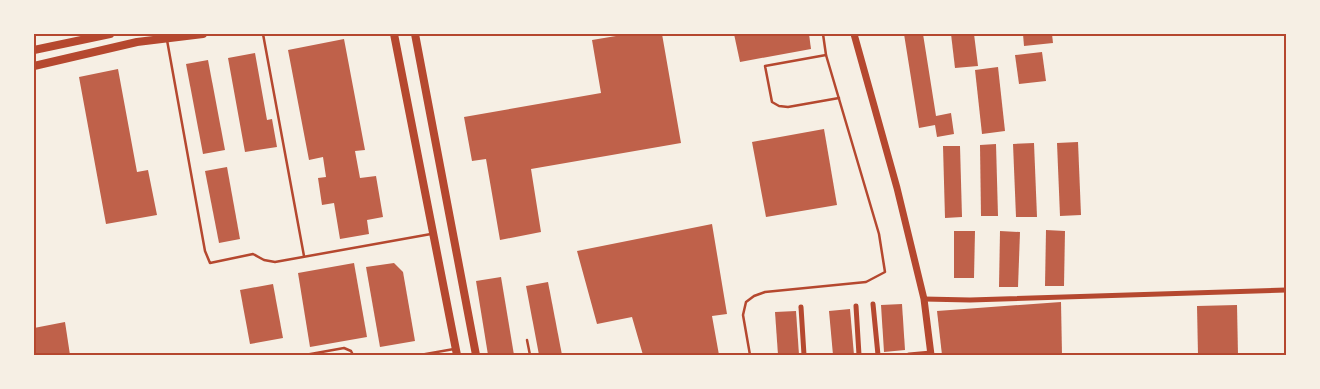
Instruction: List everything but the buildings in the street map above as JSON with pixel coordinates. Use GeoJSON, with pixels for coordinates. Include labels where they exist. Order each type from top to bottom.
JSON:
{"type":"FeatureCollection","features":[{"type":"Feature","properties":{"kind":"main road"},"geometry":{"type":"LineString","coordinates":[[34,50],[110,34]]}},
{"type":"Feature","properties":{"kind":"main road"},"geometry":{"type":"LineString","coordinates":[[34,66],[137,42],[203,34]]}},
{"type":"Feature","properties":{"kind":"main road"},"geometry":{"type":"LineString","coordinates":[[394,34],[456,352]]}},
{"type":"Feature","properties":{"kind":"main road"},"geometry":{"type":"LineString","coordinates":[[414,34],[476,355]]}},
{"type":"Feature","properties":{"kind":"street"},"geometry":{"type":"LineString","coordinates":[[854,34],[898,188],[924,299],[931,354],[909,355]]}},
{"type":"Feature","properties":{"kind":"street"},"geometry":{"type":"LineString","coordinates":[[924,299],[970,300],[1286,290]]}},
{"type":"Feature","properties":{"kind":"street"},"geometry":{"type":"LineString","coordinates":[[874,304],[878,355]]}},
{"type":"Feature","properties":{"kind":"street"},"geometry":{"type":"LineString","coordinates":[[801,306],[804,355]]}},
{"type":"Feature","properties":{"kind":"street"},"geometry":{"type":"LineString","coordinates":[[856,306],[859,355]]}},
{"type":"Feature","properties":{"kind":"lane"},"geometry":{"type":"LineString","coordinates":[[263,34],[304,256]]}},
{"type":"Feature","properties":{"kind":"lane"},"geometry":{"type":"LineString","coordinates":[[750,355],[743,315],[746,302],[754,296],[765,292],[866,282],[885,272],[879,234],[826,55],[823,34]]}},
{"type":"Feature","properties":{"kind":"lane"},"geometry":{"type":"LineString","coordinates":[[166,38],[203,241],[210,264],[253,254],[264,260],[275,262],[433,234]]}},
{"type":"Feature","properties":{"kind":"lane"},"geometry":{"type":"LineString","coordinates":[[826,55],[765,66],[772,102],[779,106],[788,107],[839,98]]}},
{"type":"Feature","properties":{"kind":"lane"},"geometry":{"type":"LineString","coordinates":[[527,340],[530,355]]}},
{"type":"Feature","properties":{"kind":"lane"},"geometry":{"type":"LineString","coordinates":[[305,355],[344,348],[351,351],[353,355]]}},
{"type":"Feature","properties":{"kind":"lane"},"geometry":{"type":"LineString","coordinates":[[420,355],[456,352]]}}]}
